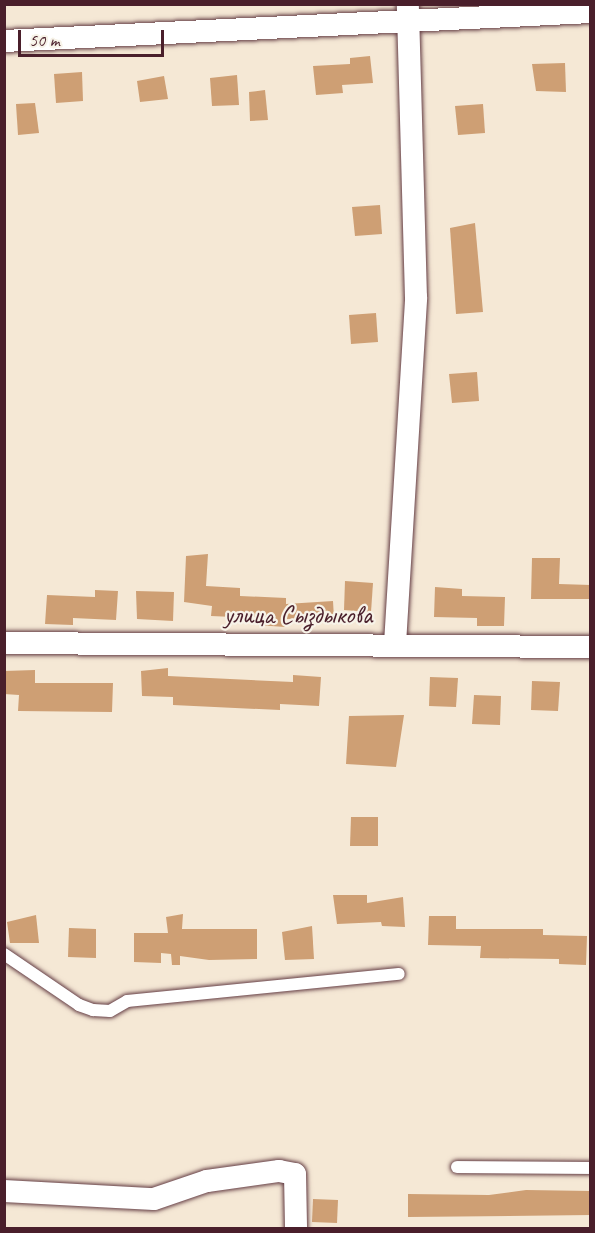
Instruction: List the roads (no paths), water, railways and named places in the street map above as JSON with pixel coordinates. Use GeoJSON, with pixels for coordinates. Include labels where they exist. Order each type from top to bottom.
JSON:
{"type":"FeatureCollection","features":[{"type":"Feature","properties":{"kind":"street"},"geometry":{"type":"LineString","coordinates":[[395,644],[416,298],[409,12]]}},
{"type":"Feature","properties":{"kind":"street"},"geometry":{"type":"LineString","coordinates":[[4,41],[409,12],[591,12]]}},
{"type":"Feature","properties":{"kind":"street","name":"улица Сыздыкова"},"geometry":{"type":"LineString","coordinates":[[4,643],[591,647]]}},
{"type":"Feature","properties":{"kind":"street"},"geometry":{"type":"LineString","coordinates":[[4,1191],[154,1199],[207,1181],[279,1171],[295,1174],[296,1228]]}},
{"type":"Feature","properties":{"kind":"lane"},"geometry":{"type":"LineString","coordinates":[[4,954],[79,1005],[93,1010],[110,1011],[127,1001],[399,974]]}},
{"type":"Feature","properties":{"kind":"lane"},"geometry":{"type":"LineString","coordinates":[[457,1167],[591,1168]]}}]}
